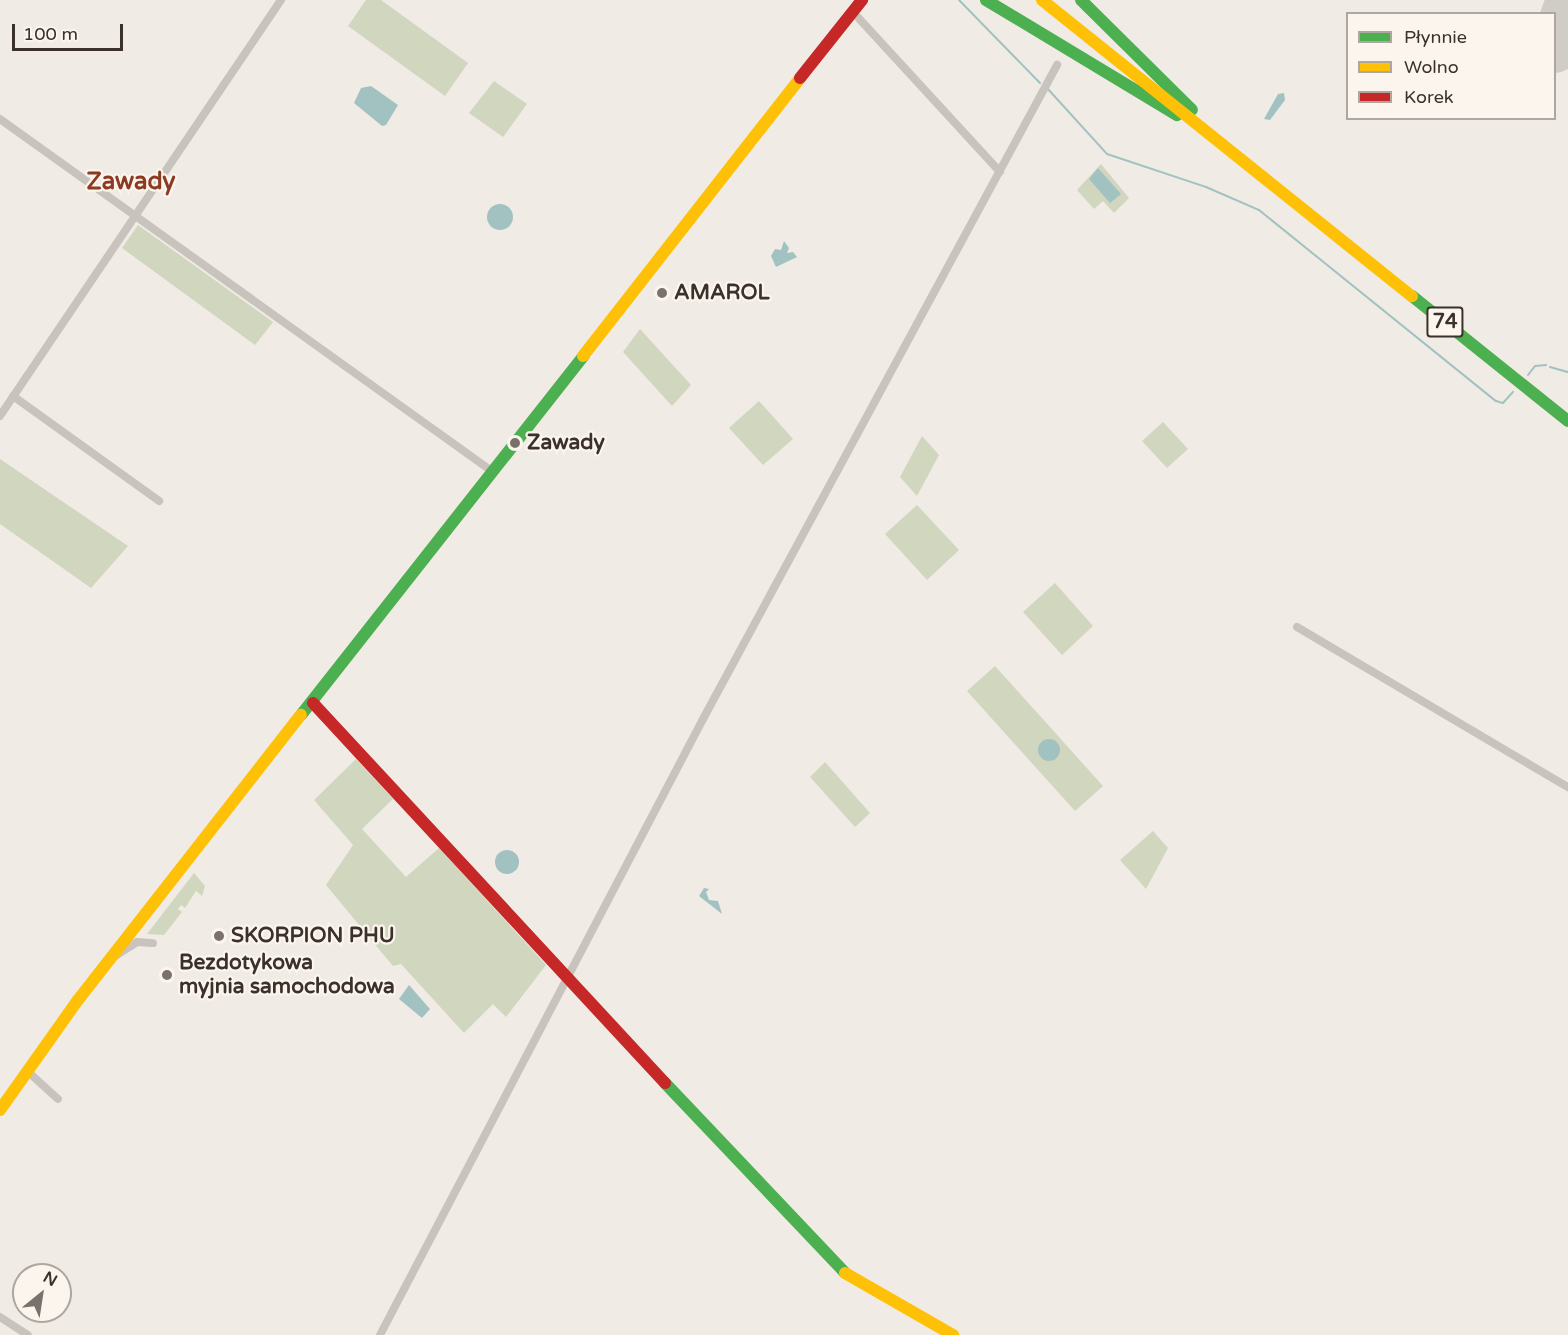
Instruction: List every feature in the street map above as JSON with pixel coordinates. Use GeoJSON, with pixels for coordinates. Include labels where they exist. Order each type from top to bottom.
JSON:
{"type":"FeatureCollection","features":[{"type":"Feature","properties":{"kind":"main road"},"geometry":{"type":"LineString","coordinates":[[0,1110],[26,1069],[112,958],[862,0]]}},
{"type":"Feature","properties":{"kind":"main road"},"geometry":{"type":"LineString","coordinates":[[986,0],[1219,141]]}},
{"type":"Feature","properties":{"kind":"main road","name":"74"},"geometry":{"type":"LineString","coordinates":[[1042,0],[1568,421]]}},
{"type":"Feature","properties":{"kind":"main road"},"geometry":{"type":"LineString","coordinates":[[1081,0],[1219,141]]}},
{"type":"Feature","properties":{"kind":"main road"},"geometry":{"type":"LineString","coordinates":[[313,703],[839,1270],[953,1335]]}},
{"type":"Feature","properties":{"kind":"street"},"geometry":{"type":"LineString","coordinates":[[0,416],[281,0]]}},
{"type":"Feature","properties":{"kind":"street"},"geometry":{"type":"LineString","coordinates":[[853,12],[1000,172]]}},
{"type":"Feature","properties":{"kind":"street"},"geometry":{"type":"LineString","coordinates":[[380,1335],[831,479],[1057,65]]}},
{"type":"Feature","properties":{"kind":"street"},"geometry":{"type":"LineString","coordinates":[[0,119],[492,472]]}},
{"type":"Feature","properties":{"kind":"street"},"geometry":{"type":"LineString","coordinates":[[13,396],[159,501]]}},
{"type":"Feature","properties":{"kind":"street"},"geometry":{"type":"LineString","coordinates":[[1297,627],[1568,787]]}},
{"type":"Feature","properties":{"kind":"street"},"geometry":{"type":"LineString","coordinates":[[112,958],[138,942],[153,943]]}},
{"type":"Feature","properties":{"kind":"street"},"geometry":{"type":"LineString","coordinates":[[26,1069],[58,1099]]}},
{"type":"Feature","properties":{"kind":"street"},"geometry":{"type":"LineString","coordinates":[[0,1317],[28,1335]]}},
{"type":"Feature","properties":{"kind":"green space"},"geometry":{"type":"Polygon","coordinates":[[[366,0],[381,0],[468,63],[445,96],[348,26],[366,0]]]}},
{"type":"Feature","properties":{"kind":"green space"},"geometry":{"type":"Polygon","coordinates":[[[494,81],[527,104],[503,137],[469,113],[494,81]]]}},
{"type":"Feature","properties":{"kind":"green space"},"geometry":{"type":"Polygon","coordinates":[[[1101,164],[1129,198],[1114,213],[1103,201],[1094,209],[1077,190],[1101,164]]]}},
{"type":"Feature","properties":{"kind":"green space"},"geometry":{"type":"Polygon","coordinates":[[[138,225],[273,322],[255,345],[122,248],[138,225]]]}},
{"type":"Feature","properties":{"kind":"green space"},"geometry":{"type":"Polygon","coordinates":[[[640,329],[691,385],[672,406],[623,352],[640,329]]]}},
{"type":"Feature","properties":{"kind":"green space"},"geometry":{"type":"Polygon","coordinates":[[[759,401],[793,439],[763,465],[729,428],[759,401]]]}},
{"type":"Feature","properties":{"kind":"green space"},"geometry":{"type":"Polygon","coordinates":[[[1163,422],[1188,449],[1167,468],[1142,441],[1163,422]]]}},
{"type":"Feature","properties":{"kind":"green space"},"geometry":{"type":"Polygon","coordinates":[[[922,436],[939,455],[917,496],[900,477],[922,436]]]}},
{"type":"Feature","properties":{"kind":"green space"},"geometry":{"type":"Polygon","coordinates":[[[0,459],[128,546],[91,588],[0,524],[0,459]]]}},
{"type":"Feature","properties":{"kind":"green space"},"geometry":{"type":"Polygon","coordinates":[[[917,505],[959,550],[927,580],[885,534],[917,505]]]}},
{"type":"Feature","properties":{"kind":"green space"},"geometry":{"type":"Polygon","coordinates":[[[1055,583],[1093,626],[1062,655],[1023,612],[1055,583]]]}},
{"type":"Feature","properties":{"kind":"green space"},"geometry":{"type":"Polygon","coordinates":[[[995,666],[1103,786],[1075,811],[967,691],[995,666]]]}},
{"type":"Feature","properties":{"kind":"green space"},"geometry":{"type":"Polygon","coordinates":[[[356,759],[393,799],[362,829],[406,877],[439,848],[546,965],[506,1017],[493,1004],[464,1033],[401,964],[393,966],[326,885],[353,845],[314,800],[356,759]]]}},
{"type":"Feature","properties":{"kind":"green space"},"geometry":{"type":"Polygon","coordinates":[[[825,762],[870,813],[855,827],[810,777],[825,762]]]}},
{"type":"Feature","properties":{"kind":"green space"},"geometry":{"type":"Polygon","coordinates":[[[1153,831],[1168,848],[1146,889],[1120,860],[1153,831]]]}},
{"type":"Feature","properties":{"kind":"green space"},"geometry":{"type":"Polygon","coordinates":[[[194,873],[205,886],[202,896],[196,891],[185,908],[181,905],[178,909],[182,912],[164,935],[147,934],[194,873]]]}},
{"type":"Feature","properties":{"kind":"water"},"geometry":{"type":"Polygon","coordinates":[[[371,86],[398,105],[386,125],[382,126],[354,103],[361,88],[371,86]]]}},
{"type":"Feature","properties":{"kind":"water"},"geometry":{"type":"Polygon","coordinates":[[[1284,93],[1285,100],[1270,120],[1264,119],[1278,94],[1284,93]]]}},
{"type":"Feature","properties":{"kind":"water"},"geometry":{"type":"Polygon","coordinates":[[[1098,168],[1121,194],[1110,203],[1089,179],[1098,168]]]}},
{"type":"Feature","properties":{"kind":"water"},"geometry":{"type":"Polygon","coordinates":[[[500,204],[509,208],[513,217],[509,226],[500,230],[491,226],[487,217],[491,208],[500,204]]]}},
{"type":"Feature","properties":{"kind":"water"},"geometry":{"type":"Polygon","coordinates":[[[784,241],[789,248],[787,253],[793,252],[797,257],[776,267],[771,256],[775,249],[781,250],[784,241]]]}},
{"type":"Feature","properties":{"kind":"water"},"geometry":{"type":"Polygon","coordinates":[[[1049,739],[1057,742],[1060,750],[1057,758],[1049,761],[1041,758],[1038,750],[1041,742],[1049,739]]]}},
{"type":"Feature","properties":{"kind":"water"},"geometry":{"type":"Polygon","coordinates":[[[507,850],[512,851],[518,857],[518,867],[512,873],[507,874],[502,873],[496,867],[495,862],[496,857],[502,851],[507,850]]]}},
{"type":"Feature","properties":{"kind":"water"},"geometry":{"type":"Polygon","coordinates":[[[704,888],[709,889],[706,892],[709,900],[718,901],[722,914],[699,896],[704,888]]]}},
{"type":"Feature","properties":{"kind":"water"},"geometry":{"type":"Polygon","coordinates":[[[409,985],[430,1009],[422,1018],[399,999],[409,985]]]}},
{"type":"Feature","properties":{"kind":"waterway"},"geometry":{"type":"LineString","coordinates":[[959,0],[1040,83]]}},
{"type":"Feature","properties":{"kind":"waterway"},"geometry":{"type":"LineString","coordinates":[[1047,88],[1107,154],[1206,187],[1259,210],[1496,401],[1503,403],[1513,392]]}},
{"type":"Feature","properties":{"kind":"waterway"},"geometry":{"type":"LineString","coordinates":[[1528,375],[1535,366],[1546,365]]}},
{"type":"Feature","properties":{"kind":"waterway"},"geometry":{"type":"LineString","coordinates":[[1550,367],[1568,372]]}},
{"type":"Feature","properties":{"kind":"runway"},"geometry":{"type":"LineString","coordinates":[[1556,42],[1568,9]]}},
{"type":"Feature","properties":{"kind":"traffic: fast"},"geometry":{"type":"LineString","coordinates":[[986,0],[1177,115]]}},
{"type":"Feature","properties":{"kind":"traffic: fast"},"geometry":{"type":"LineString","coordinates":[[1081,0],[1192,110]]}},
{"type":"Feature","properties":{"kind":"traffic: fast"},"geometry":{"type":"LineString","coordinates":[[1412,296],[1568,421]]}},
{"type":"Feature","properties":{"kind":"traffic: fast"},"geometry":{"type":"LineString","coordinates":[[301,715],[583,356]]}},
{"type":"Feature","properties":{"kind":"traffic: fast"},"geometry":{"type":"LineString","coordinates":[[665,1083],[845,1273]]}},
{"type":"Feature","properties":{"kind":"traffic: slow"},"geometry":{"type":"LineString","coordinates":[[1042,0],[1412,296]]}},
{"type":"Feature","properties":{"kind":"traffic: slow"},"geometry":{"type":"LineString","coordinates":[[583,356],[800,78]]}},
{"type":"Feature","properties":{"kind":"traffic: slow"},"geometry":{"type":"LineString","coordinates":[[0,1110],[78,1000],[301,715]]}},
{"type":"Feature","properties":{"kind":"traffic: slow"},"geometry":{"type":"LineString","coordinates":[[845,1273],[953,1335]]}},
{"type":"Feature","properties":{"kind":"traffic: jam"},"geometry":{"type":"LineString","coordinates":[[800,78],[862,0]]}},
{"type":"Feature","properties":{"kind":"traffic: jam"},"geometry":{"type":"LineString","coordinates":[[313,703],[665,1083]]}},
{"type":"Feature","properties":{"kind":"place","name":"AMAROL"},"geometry":{"type":"Point","coordinates":[662,293]}},
{"type":"Feature","properties":{"kind":"place","name":"Zawady"},"geometry":{"type":"Point","coordinates":[515,443]}},
{"type":"Feature","properties":{"kind":"place","name":"SKORPION PHU"},"geometry":{"type":"Point","coordinates":[219,936]}},
{"type":"Feature","properties":{"kind":"place","name":"Bezdotykowa myjnia samochodowa"},"geometry":{"type":"Point","coordinates":[167,975]}},
{"type":"Feature","properties":{"kind":"district","name":"Zawady"},"geometry":{"type":"Point","coordinates":[131,182]}}]}
